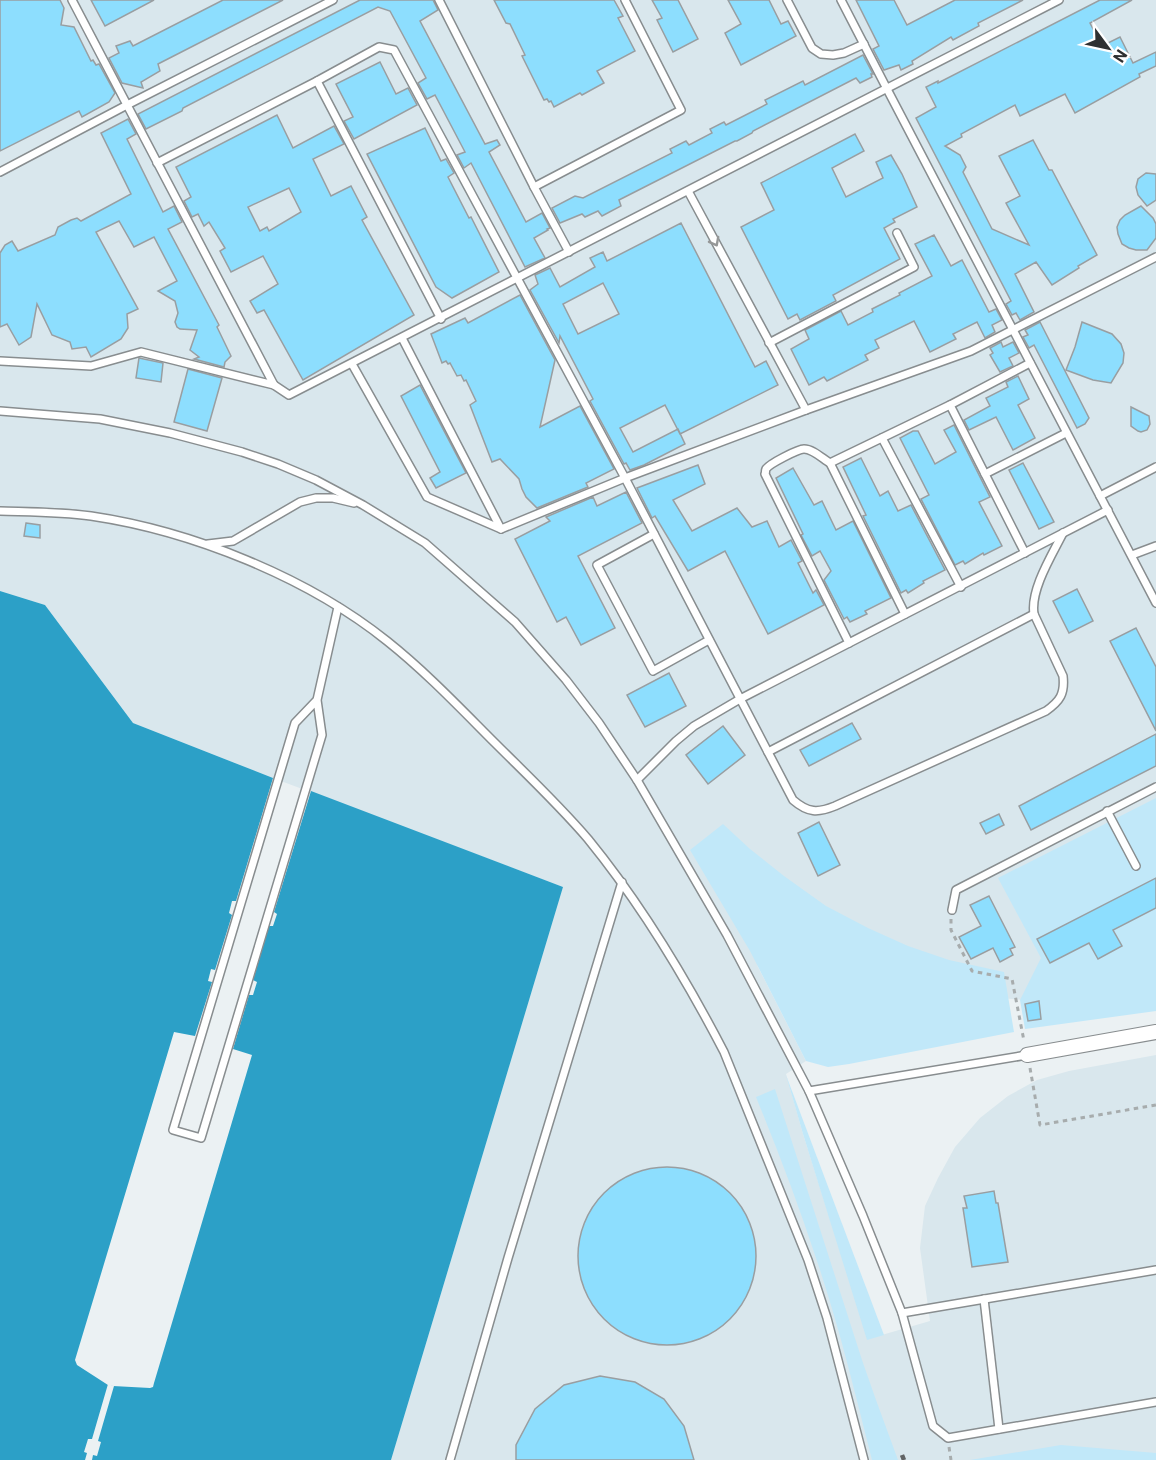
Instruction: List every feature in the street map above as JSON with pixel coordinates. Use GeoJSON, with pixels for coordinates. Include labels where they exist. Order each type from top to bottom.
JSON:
{"type":"FeatureCollection","features":[{"type":"Feature","properties":{"kind":"street"},"geometry":{"type":"LineString","coordinates":[[1027,1055],[1156,1032]]}},
{"type":"Feature","properties":{"kind":"lane"},"geometry":{"type":"LineString","coordinates":[[72,0],[274,385]]}},
{"type":"Feature","properties":{"kind":"lane"},"geometry":{"type":"LineString","coordinates":[[0,172],[333,0]]}},
{"type":"Feature","properties":{"kind":"lane"},"geometry":{"type":"LineString","coordinates":[[439,0],[569,252]]}},
{"type":"Feature","properties":{"kind":"lane"},"geometry":{"type":"LineString","coordinates":[[534,187],[681,110],[625,0]]}},
{"type":"Feature","properties":{"kind":"lane"},"geometry":{"type":"LineString","coordinates":[[787,0],[812,48],[821,54],[844,53],[864,44]]}},
{"type":"Feature","properties":{"kind":"lane"},"geometry":{"type":"LineString","coordinates":[[842,0],[1156,603]]}},
{"type":"Feature","properties":{"kind":"lane"},"geometry":{"type":"LineString","coordinates":[[0,361],[91,366],[141,352],[274,385],[289,395],[1056,1]]}},
{"type":"Feature","properties":{"kind":"lane"},"geometry":{"type":"LineString","coordinates":[[157,163],[380,47],[394,50],[625,478],[793,800],[801,807],[823,811],[1046,711],[1055,704],[1064,687],[1063,676],[1032,606],[1038,584],[1063,533]]}},
{"type":"Feature","properties":{"kind":"lane"},"geometry":{"type":"LineString","coordinates":[[317,81],[441,318]]}},
{"type":"Feature","properties":{"kind":"lane"},"geometry":{"type":"LineString","coordinates":[[688,190],[806,410]]}},
{"type":"Feature","properties":{"kind":"lane"},"geometry":{"type":"LineString","coordinates":[[769,343],[914,267],[897,233]]}},
{"type":"Feature","properties":{"kind":"lane"},"geometry":{"type":"LineString","coordinates":[[352,364],[427,497],[501,529],[625,478],[971,351],[1156,256]]}},
{"type":"Feature","properties":{"kind":"lane"},"geometry":{"type":"LineString","coordinates":[[402,338],[501,529]]}},
{"type":"Feature","properties":{"kind":"lane"},"geometry":{"type":"LineString","coordinates":[[830,463],[1030,363]]}},
{"type":"Feature","properties":{"kind":"lane"},"geometry":{"type":"LineString","coordinates":[[950,405],[1026,553]]}},
{"type":"Feature","properties":{"kind":"lane"},"geometry":{"type":"LineString","coordinates":[[0,411],[100,419],[170,433],[242,452],[316,480],[363,505],[425,543],[515,622],[566,680],[638,780],[727,935],[808,1091],[863,1216],[902,1313],[933,1426],[948,1438],[1156,1402]]}},
{"type":"Feature","properties":{"kind":"lane"},"geometry":{"type":"LineString","coordinates":[[985,474],[1066,433]]}},
{"type":"Feature","properties":{"kind":"lane"},"geometry":{"type":"LineString","coordinates":[[882,438],[961,587]]}},
{"type":"Feature","properties":{"kind":"lane"},"geometry":{"type":"LineString","coordinates":[[849,643],[765,474],[766,469],[771,465],[798,450],[805,449],[830,463],[905,614]]}},
{"type":"Feature","properties":{"kind":"lane"},"geometry":{"type":"LineString","coordinates":[[1100,496],[1156,467]]}},
{"type":"Feature","properties":{"kind":"lane"},"geometry":{"type":"LineString","coordinates":[[203,544],[233,541],[300,502],[316,498],[333,498],[363,505]]}},
{"type":"Feature","properties":{"kind":"lane"},"geometry":{"type":"LineString","coordinates":[[638,780],[694,726],[740,699],[1108,510]]}},
{"type":"Feature","properties":{"kind":"lane"},"geometry":{"type":"LineString","coordinates":[[0,511],[90,516],[138,525],[228,552],[274,572],[338,607],[387,640],[420,669],[551,799],[586,837],[622,882],[654,929],[708,1022],[728,1062],[808,1260],[827,1318],[864,1460]]}},
{"type":"Feature","properties":{"kind":"lane"},"geometry":{"type":"LineString","coordinates":[[654,534],[597,565],[653,671],[709,640]]}},
{"type":"Feature","properties":{"kind":"lane"},"geometry":{"type":"LineString","coordinates":[[1132,555],[1156,546]]}},
{"type":"Feature","properties":{"kind":"lane"},"geometry":{"type":"LineString","coordinates":[[317,700],[295,723],[173,1130],[201,1138],[322,735],[317,700],[338,607]]}},
{"type":"Feature","properties":{"kind":"lane"},"geometry":{"type":"LineString","coordinates":[[768,752],[1034,614]]}},
{"type":"Feature","properties":{"kind":"lane"},"geometry":{"type":"LineString","coordinates":[[952,910],[956,890],[1156,786]]}},
{"type":"Feature","properties":{"kind":"lane"},"geometry":{"type":"LineString","coordinates":[[1107,811],[1136,866]]}},
{"type":"Feature","properties":{"kind":"lane"},"geometry":{"type":"LineString","coordinates":[[450,1460],[508,1258],[622,882]]}},
{"type":"Feature","properties":{"kind":"lane"},"geometry":{"type":"LineString","coordinates":[[808,1091],[1027,1055]]}},
{"type":"Feature","properties":{"kind":"lane"},"geometry":{"type":"LineString","coordinates":[[902,1313],[1156,1270]]}},
{"type":"Feature","properties":{"kind":"lane"},"geometry":{"type":"LineString","coordinates":[[984,1299],[999,1429]]}},
{"type":"Feature","properties":{"kind":"shaded area"},"geometry":{"type":"Polygon","coordinates":[[[0,0],[1156,0],[1156,994],[1045,1002],[1001,998],[753,948],[758,967],[806,1061],[786,1074],[868,1339],[930,1321],[920,1248],[925,1206],[955,1147],[980,1118],[1008,1096],[1037,1080],[1069,1071],[1156,1055],[1156,1460],[391,1460],[563,887],[133,723],[45,605],[0,591],[0,0]]]}},
{"type":"Feature","properties":{"kind":"shaded area"},"geometry":{"type":"Polygon","coordinates":[[[1156,798],[1156,1011],[1025,1029],[1020,1000],[1041,958],[998,878],[1156,798]]]}},
{"type":"Feature","properties":{"kind":"shaded area"},"geometry":{"type":"Polygon","coordinates":[[[723,824],[750,849],[826,906],[908,946],[949,960],[1004,972],[1014,1032],[828,1067],[806,1061],[750,951],[690,850],[723,824]]]}},
{"type":"Feature","properties":{"kind":"shaded area"},"geometry":{"type":"Polygon","coordinates":[[[786,1075],[884,1335],[867,1340],[786,1075]]]}},
{"type":"Feature","properties":{"kind":"shaded area"},"geometry":{"type":"Polygon","coordinates":[[[775,1089],[862,1360],[898,1460],[872,1460],[825,1285],[796,1199],[756,1097],[775,1089]]]}},
{"type":"Feature","properties":{"kind":"shaded area"},"geometry":{"type":"Polygon","coordinates":[[[1061,1445],[1156,1453],[1156,1460],[970,1460],[1061,1445]]]}},
{"type":"Feature","properties":{"kind":"water"},"geometry":{"type":"Polygon","coordinates":[[[0,591],[45,605],[133,723],[273,778],[236,901],[232,901],[229,913],[232,915],[215,970],[211,969],[208,981],[212,982],[195,1036],[174,1032],[75,1360],[77,1365],[108,1385],[153,1387],[252,1055],[233,1049],[249,995],[253,995],[257,982],[253,980],[269,926],[273,926],[277,914],[274,912],[311,791],[563,887],[391,1460],[0,1460],[0,591]]]}},
{"type":"Feature","properties":{"kind":"pier"},"geometry":{"type":"Polygon","coordinates":[[[108,1384],[114,1386],[98,1441],[101,1442],[97,1456],[93,1455],[92,1460],[85,1460],[87,1453],[84,1452],[88,1439],[92,1439],[108,1384]]]}},
{"type":"Feature","properties":{"kind":"building"},"geometry":{"type":"Polygon","coordinates":[[[0,0],[60,0],[64,8],[61,25],[74,27],[91,61],[93,60],[96,65],[99,64],[115,93],[109,102],[82,117],[79,111],[0,151],[0,0]]]}},
{"type":"Feature","properties":{"kind":"building"},"geometry":{"type":"Polygon","coordinates":[[[91,0],[154,0],[105,26],[91,0]]]}},
{"type":"Feature","properties":{"kind":"building"},"geometry":{"type":"Polygon","coordinates":[[[223,0],[283,0],[158,64],[160,71],[141,82],[143,88],[122,83],[109,58],[119,53],[116,46],[130,41],[133,46],[223,0]]]}},
{"type":"Feature","properties":{"kind":"building"},"geometry":{"type":"Polygon","coordinates":[[[360,0],[433,0],[438,10],[420,21],[485,144],[497,140],[500,145],[489,152],[526,222],[542,213],[550,228],[534,238],[545,258],[525,267],[471,163],[464,168],[457,155],[465,152],[435,95],[427,99],[418,83],[426,78],[390,11],[378,7],[146,129],[138,114],[360,0]]]}},
{"type":"Feature","properties":{"kind":"building"},"geometry":{"type":"Polygon","coordinates":[[[494,0],[614,0],[623,16],[618,18],[635,51],[597,71],[604,83],[554,107],[551,101],[544,100],[522,56],[525,55],[510,24],[506,23],[494,0]]]}},
{"type":"Feature","properties":{"kind":"building"},"geometry":{"type":"Polygon","coordinates":[[[652,0],[678,0],[698,39],[673,52],[657,20],[662,18],[652,0]]]}},
{"type":"Feature","properties":{"kind":"building"},"geometry":{"type":"Polygon","coordinates":[[[728,0],[769,0],[781,24],[788,21],[796,36],[741,65],[725,33],[741,24],[728,0]]]}},
{"type":"Feature","properties":{"kind":"building"},"geometry":{"type":"Polygon","coordinates":[[[856,0],[894,0],[907,25],[955,0],[1023,0],[978,23],[979,26],[953,40],[951,37],[912,61],[913,64],[901,70],[899,65],[884,70],[873,49],[879,46],[856,0]]]}},
{"type":"Feature","properties":{"kind":"building"},"geometry":{"type":"Polygon","coordinates":[[[1100,0],[1132,0],[1090,23],[1102,46],[1120,37],[1133,63],[1156,52],[1156,66],[1075,113],[1065,94],[1020,116],[1015,105],[961,134],[962,137],[945,146],[960,155],[966,167],[963,172],[992,229],[1029,245],[1006,203],[1020,196],[999,156],[1033,140],[1049,170],[1052,170],[1097,255],[1052,285],[1036,262],[1015,274],[1034,312],[1020,320],[1016,313],[1012,315],[1006,304],[1011,301],[916,118],[936,107],[926,87],[1100,0]]]}},
{"type":"Feature","properties":{"kind":"building"},"geometry":{"type":"Polygon","coordinates":[[[863,55],[873,74],[871,74],[872,77],[860,83],[856,78],[753,131],[619,200],[621,206],[602,216],[598,211],[585,217],[582,214],[560,223],[552,208],[575,196],[583,198],[672,153],[670,149],[686,141],[689,145],[712,133],[710,129],[724,122],[726,125],[767,104],[765,100],[803,81],[805,85],[863,55]]]}},
{"type":"Feature","properties":{"kind":"building"},"geometry":{"type":"Polygon","coordinates":[[[380,62],[396,94],[408,88],[417,105],[354,139],[344,121],[353,117],[336,84],[380,62]]]}},
{"type":"Feature","properties":{"kind":"building"},"geometry":{"type":"Polygon","coordinates":[[[277,115],[293,148],[334,126],[344,144],[313,159],[331,196],[351,186],[367,217],[362,220],[414,315],[303,380],[264,310],[257,313],[250,301],[278,284],[263,256],[231,272],[220,251],[225,248],[209,222],[204,226],[198,214],[192,217],[184,201],[191,197],[176,167],[277,115]],[[289,188],[248,207],[260,231],[267,227],[269,231],[301,212],[289,188]]]}},
{"type":"Feature","properties":{"kind":"building"},"geometry":{"type":"Polygon","coordinates":[[[128,119],[136,134],[127,139],[163,212],[174,206],[182,222],[168,229],[219,325],[217,327],[231,356],[225,362],[224,367],[194,359],[199,357],[190,350],[197,330],[177,327],[175,322],[178,313],[175,301],[158,291],[177,281],[154,237],[134,247],[119,221],[96,232],[138,309],[127,314],[128,328],[121,339],[91,357],[86,347],[72,349],[70,342],[52,335],[37,304],[31,337],[19,345],[7,324],[0,327],[0,253],[5,245],[12,241],[18,251],[55,235],[58,227],[71,220],[77,218],[81,221],[131,194],[101,133],[128,119]]]}},
{"type":"Feature","properties":{"kind":"building"},"geometry":{"type":"Polygon","coordinates":[[[425,128],[441,161],[446,159],[454,173],[448,177],[499,272],[452,298],[436,287],[367,154],[425,128]]]}},
{"type":"Feature","properties":{"kind":"building"},"geometry":{"type":"Polygon","coordinates":[[[855,134],[864,151],[832,168],[846,197],[883,178],[876,162],[891,155],[917,207],[893,219],[895,222],[884,228],[900,259],[833,295],[836,301],[800,320],[797,314],[788,319],[741,227],[774,210],[761,183],[855,134]]]}},
{"type":"Feature","properties":{"kind":"building"},"geometry":{"type":"Polygon","coordinates":[[[1146,173],[1156,174],[1156,200],[1147,206],[1138,195],[1136,187],[1138,179],[1146,173]]]}},
{"type":"Feature","properties":{"kind":"building"},"geometry":{"type":"Polygon","coordinates":[[[1141,206],[1156,224],[1156,238],[1147,250],[1136,250],[1122,244],[1117,227],[1125,215],[1141,206]]]}},
{"type":"Feature","properties":{"kind":"building"},"geometry":{"type":"Polygon","coordinates":[[[681,223],[755,367],[766,361],[778,385],[680,434],[685,444],[630,470],[626,463],[624,464],[590,401],[593,399],[560,336],[559,343],[530,290],[538,284],[535,275],[550,268],[560,287],[595,267],[590,258],[603,252],[607,261],[681,223]],[[603,283],[563,304],[578,334],[619,314],[603,283]],[[665,405],[620,428],[633,452],[678,429],[665,405]]]}},
{"type":"Feature","properties":{"kind":"building"},"geometry":{"type":"Polygon","coordinates":[[[934,235],[951,266],[962,260],[989,312],[996,309],[1002,320],[992,325],[995,332],[985,338],[977,322],[953,334],[956,339],[930,352],[914,321],[875,340],[879,348],[865,355],[868,360],[827,381],[824,377],[809,385],[791,349],[809,339],[805,330],[841,311],[848,325],[873,312],[872,309],[900,295],[899,293],[932,276],[915,244],[934,235]]]}},
{"type":"Feature","properties":{"kind":"building"},"geometry":{"type":"Polygon","coordinates":[[[520,295],[555,360],[540,427],[580,406],[614,469],[586,483],[588,487],[537,508],[526,497],[519,479],[500,459],[492,462],[470,405],[476,401],[466,380],[464,381],[461,375],[457,376],[450,363],[446,361],[442,363],[431,334],[465,318],[468,323],[520,295]]]}},
{"type":"Feature","properties":{"kind":"building"},"geometry":{"type":"Polygon","coordinates":[[[1040,322],[1089,418],[1085,424],[1077,428],[1034,345],[1029,348],[1023,337],[1028,335],[1025,330],[1040,322]]]}},
{"type":"Feature","properties":{"kind":"building"},"geometry":{"type":"Polygon","coordinates":[[[1082,322],[1112,334],[1121,344],[1124,353],[1123,363],[1111,383],[1093,380],[1066,370],[1082,322]]]}},
{"type":"Feature","properties":{"kind":"building"},"geometry":{"type":"Polygon","coordinates":[[[1001,342],[1003,347],[1013,342],[1019,353],[1009,358],[1013,366],[1000,372],[990,355],[993,353],[990,348],[1001,342]]]}},
{"type":"Feature","properties":{"kind":"building"},"geometry":{"type":"Polygon","coordinates":[[[139,358],[163,363],[161,382],[136,378],[139,358]]]}},
{"type":"Feature","properties":{"kind":"building"},"geometry":{"type":"Polygon","coordinates":[[[188,369],[222,378],[207,431],[174,422],[188,369]]]}},
{"type":"Feature","properties":{"kind":"building"},"geometry":{"type":"Polygon","coordinates":[[[1018,376],[1029,399],[1018,405],[1035,438],[1013,450],[996,417],[969,430],[964,420],[990,406],[986,398],[1008,387],[1006,382],[1018,376]]]}},
{"type":"Feature","properties":{"kind":"building"},"geometry":{"type":"Polygon","coordinates":[[[420,385],[466,473],[436,488],[430,478],[440,472],[401,396],[420,385]]]}},
{"type":"Feature","properties":{"kind":"building"},"geometry":{"type":"Polygon","coordinates":[[[1131,407],[1149,416],[1150,424],[1147,430],[1141,432],[1131,426],[1131,407]]]}},
{"type":"Feature","properties":{"kind":"building"},"geometry":{"type":"Polygon","coordinates":[[[954,425],[990,497],[979,502],[1002,546],[984,555],[983,553],[965,564],[963,561],[955,565],[921,499],[929,495],[900,438],[913,431],[918,431],[935,464],[956,452],[944,430],[954,425]]]}},
{"type":"Feature","properties":{"kind":"building"},"geometry":{"type":"Polygon","coordinates":[[[861,458],[880,496],[888,491],[898,511],[911,505],[945,570],[923,581],[924,583],[908,593],[906,590],[901,593],[863,516],[866,515],[843,467],[861,458]]]}},
{"type":"Feature","properties":{"kind":"building"},"geometry":{"type":"Polygon","coordinates":[[[1023,463],[1054,522],[1039,529],[1009,470],[1023,463]]]}},
{"type":"Feature","properties":{"kind":"building"},"geometry":{"type":"Polygon","coordinates":[[[698,465],[705,484],[673,500],[692,531],[737,508],[752,527],[767,521],[779,547],[791,540],[802,561],[798,563],[813,593],[816,590],[824,605],[768,634],[725,551],[688,571],[655,516],[652,518],[637,488],[698,465]]]}},
{"type":"Feature","properties":{"kind":"building"},"geometry":{"type":"Polygon","coordinates":[[[793,468],[814,505],[822,501],[836,530],[853,521],[891,598],[865,611],[867,614],[850,622],[847,617],[844,619],[824,580],[831,571],[820,551],[812,556],[776,478],[793,468]]]}},
{"type":"Feature","properties":{"kind":"building"},"geometry":{"type":"Polygon","coordinates":[[[626,492],[642,523],[578,556],[615,628],[581,645],[566,617],[557,622],[515,539],[550,521],[546,517],[593,497],[597,506],[626,492]]]}},
{"type":"Feature","properties":{"kind":"building"},"geometry":{"type":"Polygon","coordinates":[[[26,523],[40,525],[40,538],[24,536],[26,523]]]}},
{"type":"Feature","properties":{"kind":"building"},"geometry":{"type":"Polygon","coordinates":[[[1077,589],[1093,621],[1069,633],[1053,601],[1077,589]]]}},
{"type":"Feature","properties":{"kind":"building"},"geometry":{"type":"Polygon","coordinates":[[[1136,628],[1156,667],[1156,731],[1110,641],[1136,628]]]}},
{"type":"Feature","properties":{"kind":"building"},"geometry":{"type":"Polygon","coordinates":[[[669,673],[686,706],[645,727],[627,695],[669,673]]]}},
{"type":"Feature","properties":{"kind":"building"},"geometry":{"type":"Polygon","coordinates":[[[852,723],[861,739],[809,766],[800,750],[852,723]]]}},
{"type":"Feature","properties":{"kind":"building"},"geometry":{"type":"Polygon","coordinates":[[[723,726],[745,755],[708,784],[686,755],[723,726]]]}},
{"type":"Feature","properties":{"kind":"building"},"geometry":{"type":"Polygon","coordinates":[[[1156,734],[1156,766],[1031,830],[1019,806],[1156,734]]]}},
{"type":"Feature","properties":{"kind":"building"},"geometry":{"type":"Polygon","coordinates":[[[999,814],[1004,825],[986,834],[980,823],[999,814]]]}},
{"type":"Feature","properties":{"kind":"building"},"geometry":{"type":"Polygon","coordinates":[[[819,822],[840,865],[818,876],[798,833],[819,822]]]}},
{"type":"Feature","properties":{"kind":"building"},"geometry":{"type":"Polygon","coordinates":[[[1156,878],[1156,908],[1113,930],[1122,946],[1098,959],[1089,943],[1050,963],[1037,939],[1156,878]]]}},
{"type":"Feature","properties":{"kind":"building"},"geometry":{"type":"Polygon","coordinates":[[[989,896],[1015,947],[1010,949],[1013,955],[1000,962],[993,948],[971,959],[959,937],[981,926],[970,905],[989,896]]]}},
{"type":"Feature","properties":{"kind":"building"},"geometry":{"type":"Polygon","coordinates":[[[1039,1001],[1041,1019],[1028,1021],[1025,1004],[1039,1001]]]}},
{"type":"Feature","properties":{"kind":"building"},"geometry":{"type":"Polygon","coordinates":[[[667,1167],[701,1174],[730,1193],[749,1222],[756,1256],[749,1290],[730,1319],[701,1338],[667,1345],[633,1338],[604,1319],[585,1290],[578,1256],[585,1222],[604,1193],[633,1174],[667,1167]]]}},
{"type":"Feature","properties":{"kind":"building"},"geometry":{"type":"Polygon","coordinates":[[[994,1191],[1008,1262],[972,1267],[963,1208],[967,1208],[964,1196],[994,1191]]]}},
{"type":"Feature","properties":{"kind":"building"},"geometry":{"type":"Polygon","coordinates":[[[600,1376],[635,1382],[664,1399],[684,1426],[694,1460],[516,1460],[516,1445],[535,1409],[564,1385],[600,1376]]]}},
{"type":"Feature","properties":{"kind":"railway"},"geometry":{"type":"LineString","coordinates":[[902,1455],[904,1460]]}}]}
